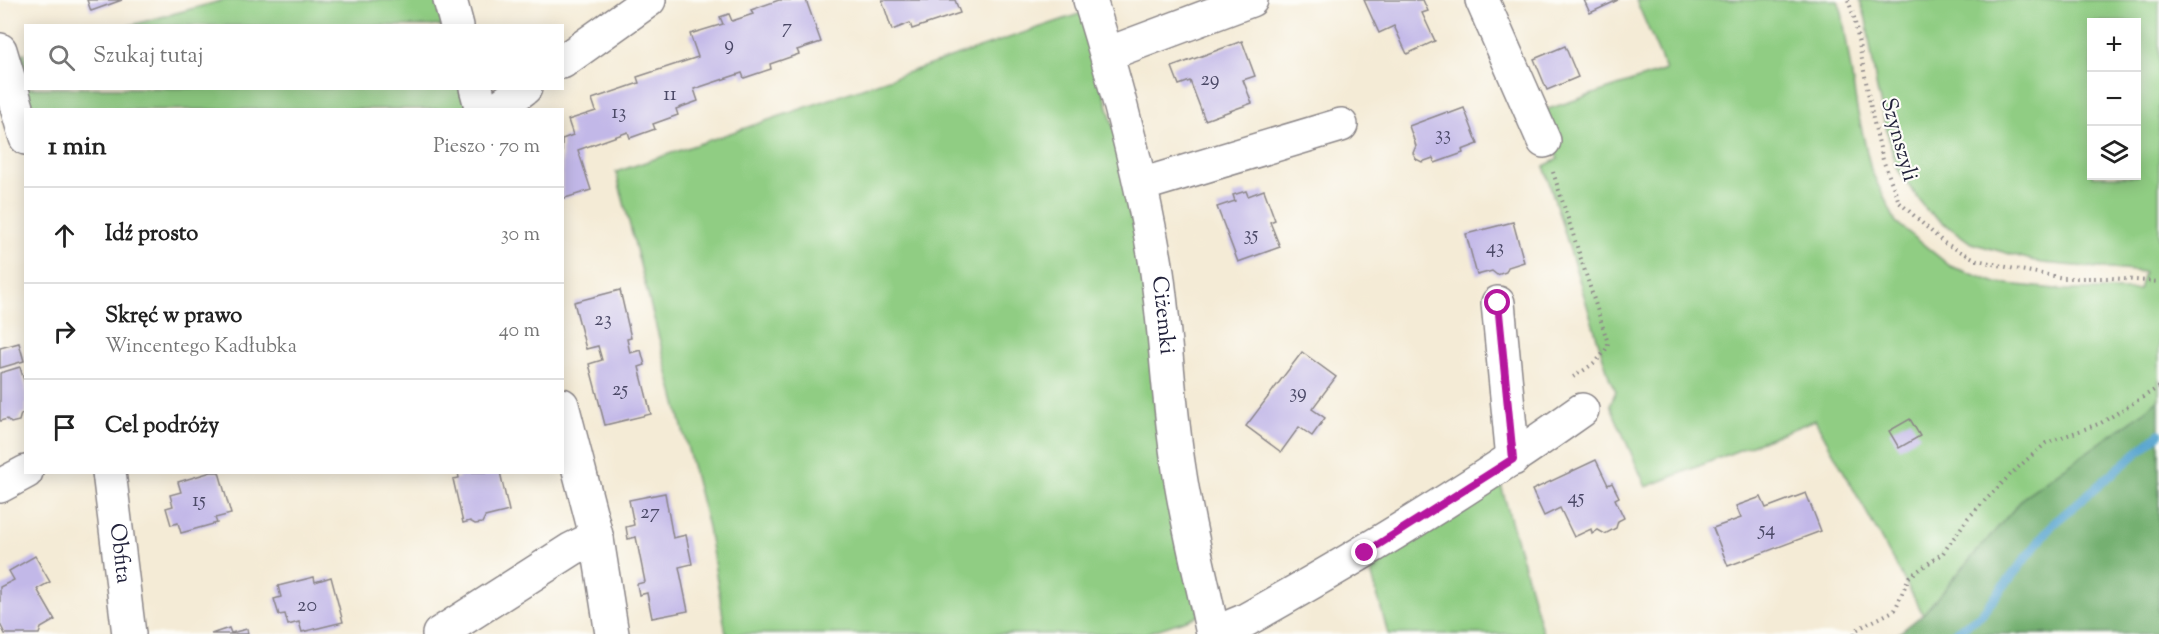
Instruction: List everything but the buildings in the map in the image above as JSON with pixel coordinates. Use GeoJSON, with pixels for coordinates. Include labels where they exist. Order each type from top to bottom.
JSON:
{"type":"FeatureCollection","features":[{"type":"Feature","properties":{"kind":"street"},"geometry":{"type":"LineString","coordinates":[[450,0],[456,24]]}},
{"type":"Feature","properties":{"kind":"street"},"geometry":{"type":"LineString","coordinates":[[564,61],[649,0]]}},
{"type":"Feature","properties":{"kind":"street","name":"Ciżemki"},"geometry":{"type":"LineString","coordinates":[[1089,0],[1107,54],[1141,185],[1156,267],[1180,478],[1189,530],[1213,632]]}},
{"type":"Feature","properties":{"kind":"street"},"geometry":{"type":"LineString","coordinates":[[1107,54],[1251,0]]}},
{"type":"Feature","properties":{"kind":"street"},"geometry":{"type":"LineString","coordinates":[[1482,0],[1544,141]]}},
{"type":"Feature","properties":{"kind":"street"},"geometry":{"type":"LineString","coordinates":[[0,50],[24,131]]}},
{"type":"Feature","properties":{"kind":"street"},"geometry":{"type":"LineString","coordinates":[[477,90],[481,108]]}},
{"type":"Feature","properties":{"kind":"street"},"geometry":{"type":"LineString","coordinates":[[498,108],[522,90]]}},
{"type":"Feature","properties":{"kind":"street"},"geometry":{"type":"LineString","coordinates":[[1141,185],[1341,125]]}},
{"type":"Feature","properties":{"kind":"street"},"geometry":{"type":"LineString","coordinates":[[1498,303],[1513,459]]}},
{"type":"Feature","properties":{"kind":"street"},"geometry":{"type":"LineString","coordinates":[[1213,632],[1244,621],[1365,553],[1513,459],[1582,410]]}},
{"type":"Feature","properties":{"kind":"street"},"geometry":{"type":"LineString","coordinates":[[564,413],[597,539],[612,634]]}},
{"type":"Feature","properties":{"kind":"street"},"geometry":{"type":"LineString","coordinates":[[0,486],[24,473]]}},
{"type":"Feature","properties":{"kind":"street","name":"Obfita"},"geometry":{"type":"LineString","coordinates":[[109,474],[129,634]]}},
{"type":"Feature","properties":{"kind":"street"},"geometry":{"type":"LineString","coordinates":[[439,634],[572,549],[597,539]]}},
{"type":"Feature","properties":{"kind":"path","name":"Szynszyli"},"geometry":{"type":"LineString","coordinates":[[1848,0],[1854,17],[1882,160],[1899,202],[1944,243],[1977,260],[2064,278],[2111,278],[2159,282]]}},
{"type":"Feature","properties":{"kind":"path"},"geometry":{"type":"LineString","coordinates":[[1544,141],[1608,343],[1606,350],[1589,367],[1571,378]]}},
{"type":"Feature","properties":{"kind":"path"},"geometry":{"type":"LineString","coordinates":[[1854,634],[1856,630],[1895,610],[1909,577],[1943,553],[1968,518],[2013,472],[2046,443],[2102,423],[2159,387]]}},
{"type":"Feature","properties":{"kind":"green space"},"geometry":{"type":"Polygon","coordinates":[[[224,0],[439,0],[445,24],[135,24],[224,0]]]}},
{"type":"Feature","properties":{"kind":"green space"},"geometry":{"type":"Polygon","coordinates":[[[1636,0],[1838,0],[1842,12],[1857,109],[1871,170],[1896,222],[1950,266],[1997,283],[2065,290],[2139,290],[2144,272],[2042,263],[1971,243],[1927,211],[1896,167],[1877,90],[1866,19],[1860,0],[2159,0],[2159,399],[2026,495],[1923,614],[1815,420],[1646,487],[1610,405],[1616,391],[1610,380],[1544,166],[1558,159],[1539,112],[1666,70],[1636,0]]]}},
{"type":"Feature","properties":{"kind":"green space"},"geometry":{"type":"Polygon","coordinates":[[[1082,13],[1130,187],[1199,616],[1144,634],[726,634],[708,527],[616,172],[1082,13]]]}},
{"type":"Feature","properties":{"kind":"green space"},"geometry":{"type":"Polygon","coordinates":[[[24,53],[24,90],[465,90],[470,108],[25,108],[11,57],[24,53]]]}},
{"type":"Feature","properties":{"kind":"green space"},"geometry":{"type":"Polygon","coordinates":[[[2159,399],[2159,634],[1898,634],[1923,614],[2026,495],[2159,399]]]}},
{"type":"Feature","properties":{"kind":"green space"},"geometry":{"type":"Polygon","coordinates":[[[1499,478],[1543,634],[1388,634],[1367,557],[1499,478]]]}},
{"type":"Feature","properties":{"kind":"waterway"},"geometry":{"type":"LineString","coordinates":[[1952,634],[1980,616],[2053,524],[2159,434]]}},
{"type":"Feature","properties":{"kind":"route"},"geometry":{"type":"LineString","coordinates":[[1365,553],[1513,459],[1498,303]]}}]}
